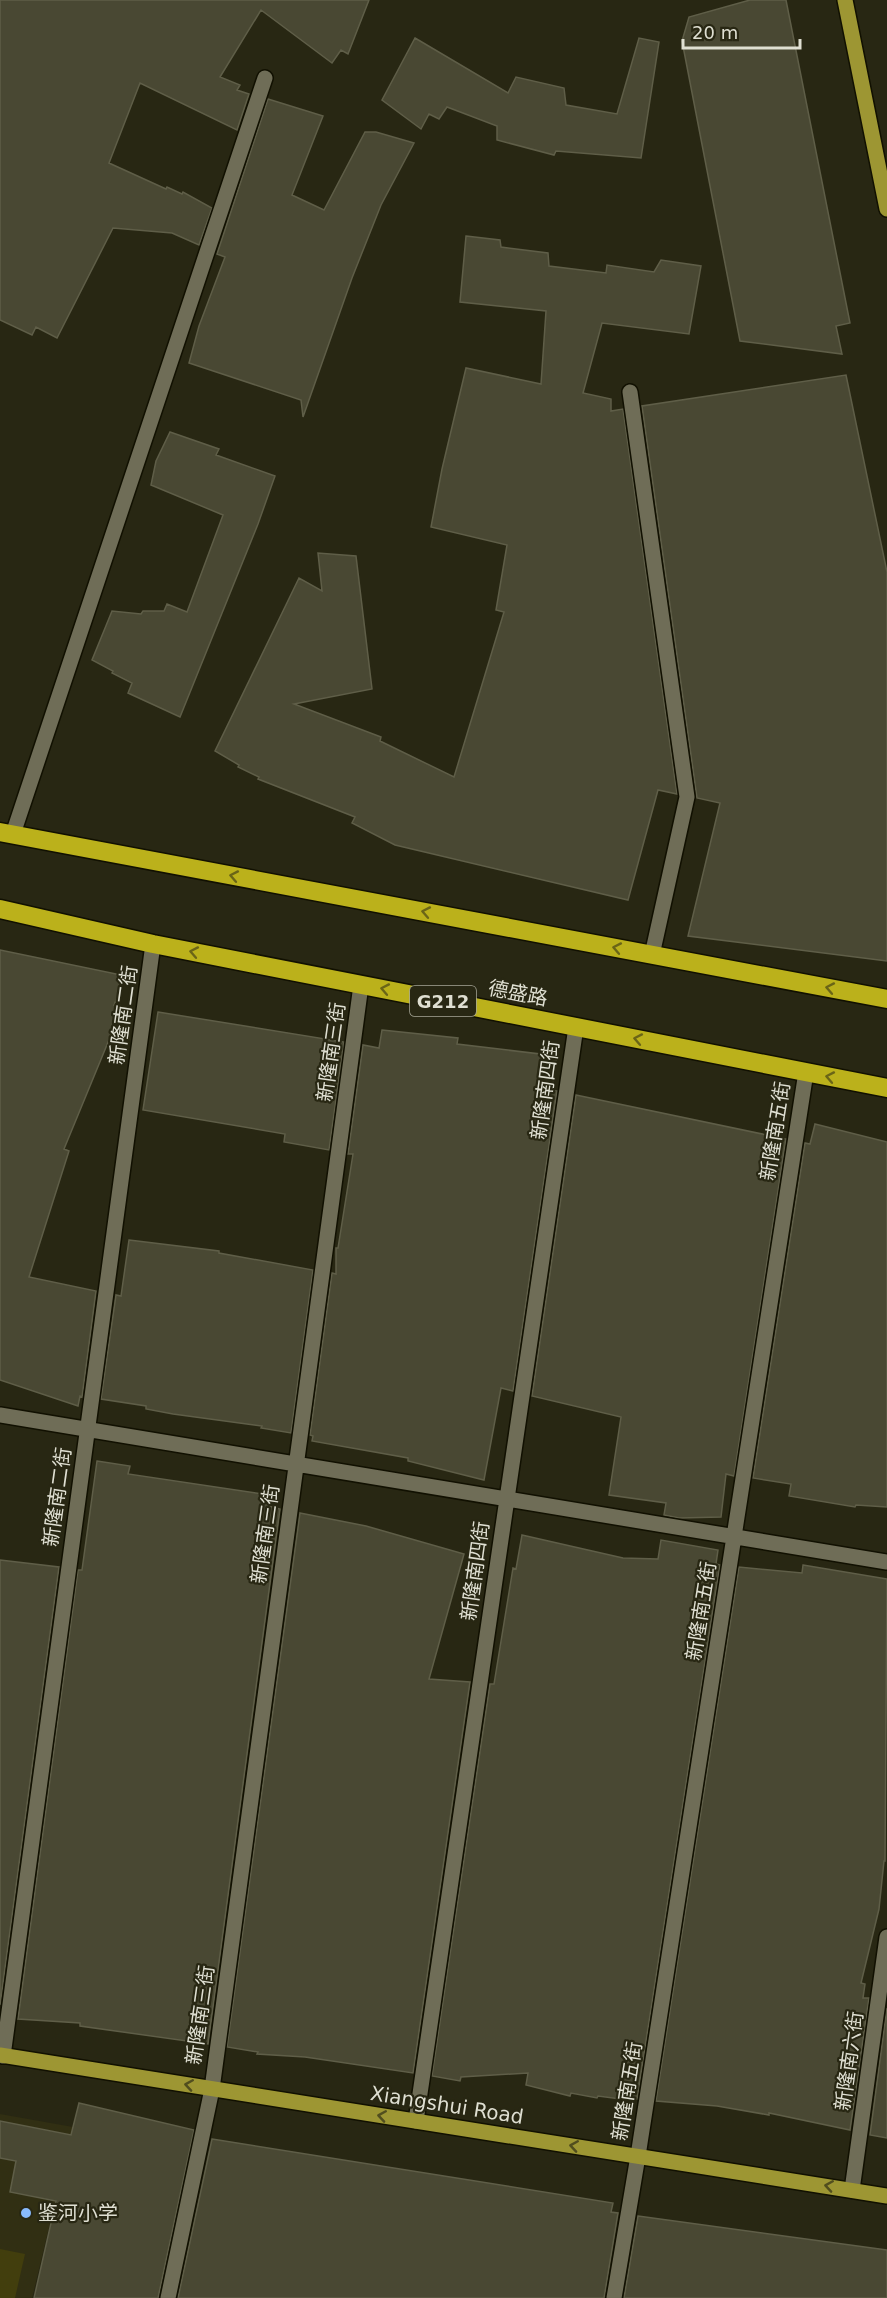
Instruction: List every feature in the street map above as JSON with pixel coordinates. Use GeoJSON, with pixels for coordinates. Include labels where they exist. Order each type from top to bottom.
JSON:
{"type":"FeatureCollection","features":[{"type":"Feature","properties":{"kind":"highway"},"geometry":{"type":"LineString","coordinates":[[6,833],[887,999]]}},
{"type":"Feature","properties":{"kind":"highway","name":"德盛路"},"geometry":{"type":"LineString","coordinates":[[0,909],[153,944],[887,1088]]}},
{"type":"Feature","properties":{"kind":"main road"},"geometry":{"type":"LineString","coordinates":[[845,0],[887,209]]}},
{"type":"Feature","properties":{"kind":"main road","name":"Xiangshui Road"},"geometry":{"type":"LineString","coordinates":[[1,2055],[887,2196]]}},
{"type":"Feature","properties":{"kind":"street"},"geometry":{"type":"LineString","coordinates":[[6,833],[265,78]]}},
{"type":"Feature","properties":{"kind":"street"},"geometry":{"type":"LineString","coordinates":[[630,392],[687,797],[652,955]]}},
{"type":"Feature","properties":{"kind":"street","name":"新隆南二街"},"geometry":{"type":"LineString","coordinates":[[1,2055],[153,944]]}},
{"type":"Feature","properties":{"kind":"street","name":"新隆南三街"},"geometry":{"type":"LineString","coordinates":[[168,2298],[212,2089],[361,985]]}},
{"type":"Feature","properties":{"kind":"street","name":"新隆南四街"},"geometry":{"type":"LineString","coordinates":[[416,2121],[576,1027]]}},
{"type":"Feature","properties":{"kind":"street","name":"新隆南五街"},"geometry":{"type":"LineString","coordinates":[[614,2298],[806,1072]]}},
{"type":"Feature","properties":{"kind":"street"},"geometry":{"type":"LineString","coordinates":[[0,1415],[887,1562]]}},
{"type":"Feature","properties":{"kind":"street","name":"新隆南六街"},"geometry":{"type":"LineString","coordinates":[[852,2190],[887,1937]]}},
{"type":"Feature","properties":{"kind":"shaded area","name":"鉴河小学"},"geometry":{"type":"Polygon","coordinates":[[[0,2114],[73,2127],[32,2298],[0,2298],[0,2114]]]}},
{"type":"Feature","properties":{"kind":"shaded area"},"geometry":{"type":"Polygon","coordinates":[[[0,2249],[25,2254],[15,2298],[0,2298],[0,2249]]]}},
{"type":"Feature","properties":{"kind":"building"},"geometry":{"type":"Polygon","coordinates":[[[0,0],[369,0],[348,54],[341,50],[332,63],[261,10],[220,77],[240,85],[237,90],[249,94],[237,130],[140,83],[109,163],[166,189],[167,187],[182,194],[183,192],[212,208],[199,245],[172,233],[113,228],[57,338],[36,327],[32,335],[0,320],[0,0]]]}},
{"type":"Feature","properties":{"kind":"building"},"geometry":{"type":"Polygon","coordinates":[[[750,0],[786,0],[850,323],[836,326],[842,354],[740,341],[682,41],[689,17],[750,0]]]}},
{"type":"Feature","properties":{"kind":"building"},"geometry":{"type":"Polygon","coordinates":[[[415,38],[508,93],[516,77],[564,88],[566,105],[617,114],[639,38],[659,42],[641,158],[556,151],[554,155],[497,140],[497,126],[447,107],[439,119],[429,114],[421,129],[382,100],[415,38]]]}},
{"type":"Feature","properties":{"kind":"building"},"geometry":{"type":"Polygon","coordinates":[[[268,99],[323,116],[292,195],[324,210],[365,132],[376,132],[414,143],[381,205],[352,278],[303,417],[301,400],[189,363],[199,326],[225,257],[217,254],[268,99]]]}},
{"type":"Feature","properties":{"kind":"building"},"geometry":{"type":"Polygon","coordinates":[[[466,236],[500,240],[501,247],[548,253],[549,266],[606,273],[607,265],[654,272],[661,260],[701,266],[689,334],[602,323],[583,393],[611,399],[611,411],[623,409],[677,794],[658,790],[628,900],[395,845],[352,823],[355,817],[258,779],[259,777],[238,767],[239,765],[215,751],[299,578],[322,591],[318,553],[356,556],[372,689],[294,704],[381,737],[380,741],[454,777],[504,612],[496,610],[507,545],[431,527],[442,469],[466,368],[541,384],[546,311],[460,302],[466,236]]]}},
{"type":"Feature","properties":{"kind":"building"},"geometry":{"type":"Polygon","coordinates":[[[846,375],[887,572],[887,961],[688,936],[720,803],[697,798],[642,406],[846,375]]]}},
{"type":"Feature","properties":{"kind":"building"},"geometry":{"type":"Polygon","coordinates":[[[170,432],[219,449],[216,455],[275,476],[180,717],[128,693],[132,683],[92,660],[112,611],[141,614],[143,611],[164,611],[167,604],[187,612],[223,515],[151,485],[156,461],[170,432]]]}},
{"type":"Feature","properties":{"kind":"building"},"geometry":{"type":"Polygon","coordinates":[[[0,950],[126,976],[114,1005],[123,1006],[64,1149],[69,1151],[29,1277],[96,1291],[82,1397],[80,1396],[78,1406],[0,1380],[0,950]]]}},
{"type":"Feature","properties":{"kind":"building"},"geometry":{"type":"Polygon","coordinates":[[[158,1012],[344,1042],[329,1150],[284,1142],[285,1134],[143,1110],[158,1012]]]}},
{"type":"Feature","properties":{"kind":"building"},"geometry":{"type":"Polygon","coordinates":[[[382,1030],[458,1038],[457,1044],[557,1056],[552,1090],[557,1091],[513,1391],[501,1388],[484,1480],[408,1461],[408,1458],[312,1441],[313,1436],[310,1435],[332,1273],[336,1274],[336,1248],[338,1248],[353,1154],[348,1154],[363,1045],[379,1048],[382,1030]]]}},
{"type":"Feature","properties":{"kind":"building"},"geometry":{"type":"Polygon","coordinates":[[[576,1095],[786,1139],[734,1476],[726,1474],[721,1517],[679,1518],[664,1515],[666,1503],[609,1495],[621,1417],[532,1396],[576,1095]]]}},
{"type":"Feature","properties":{"kind":"building"},"geometry":{"type":"Polygon","coordinates":[[[815,1124],[887,1142],[887,1507],[856,1505],[855,1507],[789,1496],[791,1484],[753,1478],[805,1143],[810,1144],[815,1124]]]}},
{"type":"Feature","properties":{"kind":"building"},"geometry":{"type":"Polygon","coordinates":[[[129,1240],[219,1251],[219,1253],[313,1270],[291,1433],[261,1428],[262,1426],[173,1414],[146,1409],[146,1406],[101,1399],[116,1295],[121,1296],[129,1240]]]}},
{"type":"Feature","properties":{"kind":"building"},"geometry":{"type":"Polygon","coordinates":[[[97,1461],[130,1466],[128,1474],[269,1495],[268,1506],[280,1509],[208,2044],[80,2026],[80,2023],[18,2019],[78,1570],[82,1570],[97,1461]]]}},
{"type":"Feature","properties":{"kind":"building"},"geometry":{"type":"Polygon","coordinates":[[[300,1513],[366,1526],[464,1554],[429,1679],[470,1682],[413,2073],[305,2057],[257,2054],[258,2052],[227,2047],[300,1513]]]}},
{"type":"Feature","properties":{"kind":"building"},"geometry":{"type":"Polygon","coordinates":[[[522,1535],[623,1558],[658,1559],[661,1540],[718,1550],[716,1564],[720,1565],[637,2099],[598,2096],[597,2098],[571,2093],[570,2096],[526,2085],[528,2073],[461,2077],[460,2081],[432,2076],[490,1684],[494,1684],[513,1568],[516,1569],[522,1535]]]}},
{"type":"Feature","properties":{"kind":"building"},"geometry":{"type":"Polygon","coordinates":[[[0,1560],[59,1567],[0,2005],[0,1560]]]}},
{"type":"Feature","properties":{"kind":"building"},"geometry":{"type":"Polygon","coordinates":[[[803,1565],[887,1579],[885,1861],[879,1909],[861,1983],[865,1984],[863,1998],[869,1998],[850,2130],[769,2113],[769,2115],[717,2106],[656,2101],[739,1567],[802,1573],[803,1565]]]}},
{"type":"Feature","properties":{"kind":"building"},"geometry":{"type":"Polygon","coordinates":[[[887,2008],[887,2138],[870,2135],[887,2008]]]}},
{"type":"Feature","properties":{"kind":"building"},"geometry":{"type":"Polygon","coordinates":[[[79,2103],[194,2130],[158,2298],[34,2298],[56,2201],[10,2192],[16,2161],[0,2158],[0,2121],[71,2135],[79,2103]]]}},
{"type":"Feature","properties":{"kind":"building"},"geometry":{"type":"Polygon","coordinates":[[[212,2139],[613,2203],[611,2212],[618,2213],[604,2298],[178,2298],[212,2139]]]}},
{"type":"Feature","properties":{"kind":"building"},"geometry":{"type":"Polygon","coordinates":[[[638,2216],[887,2250],[887,2298],[624,2298],[638,2216]]]}},
{"type":"Feature","properties":{"kind":"place","name":"鉴河小学"},"geometry":{"type":"Point","coordinates":[26,2213]}}]}
